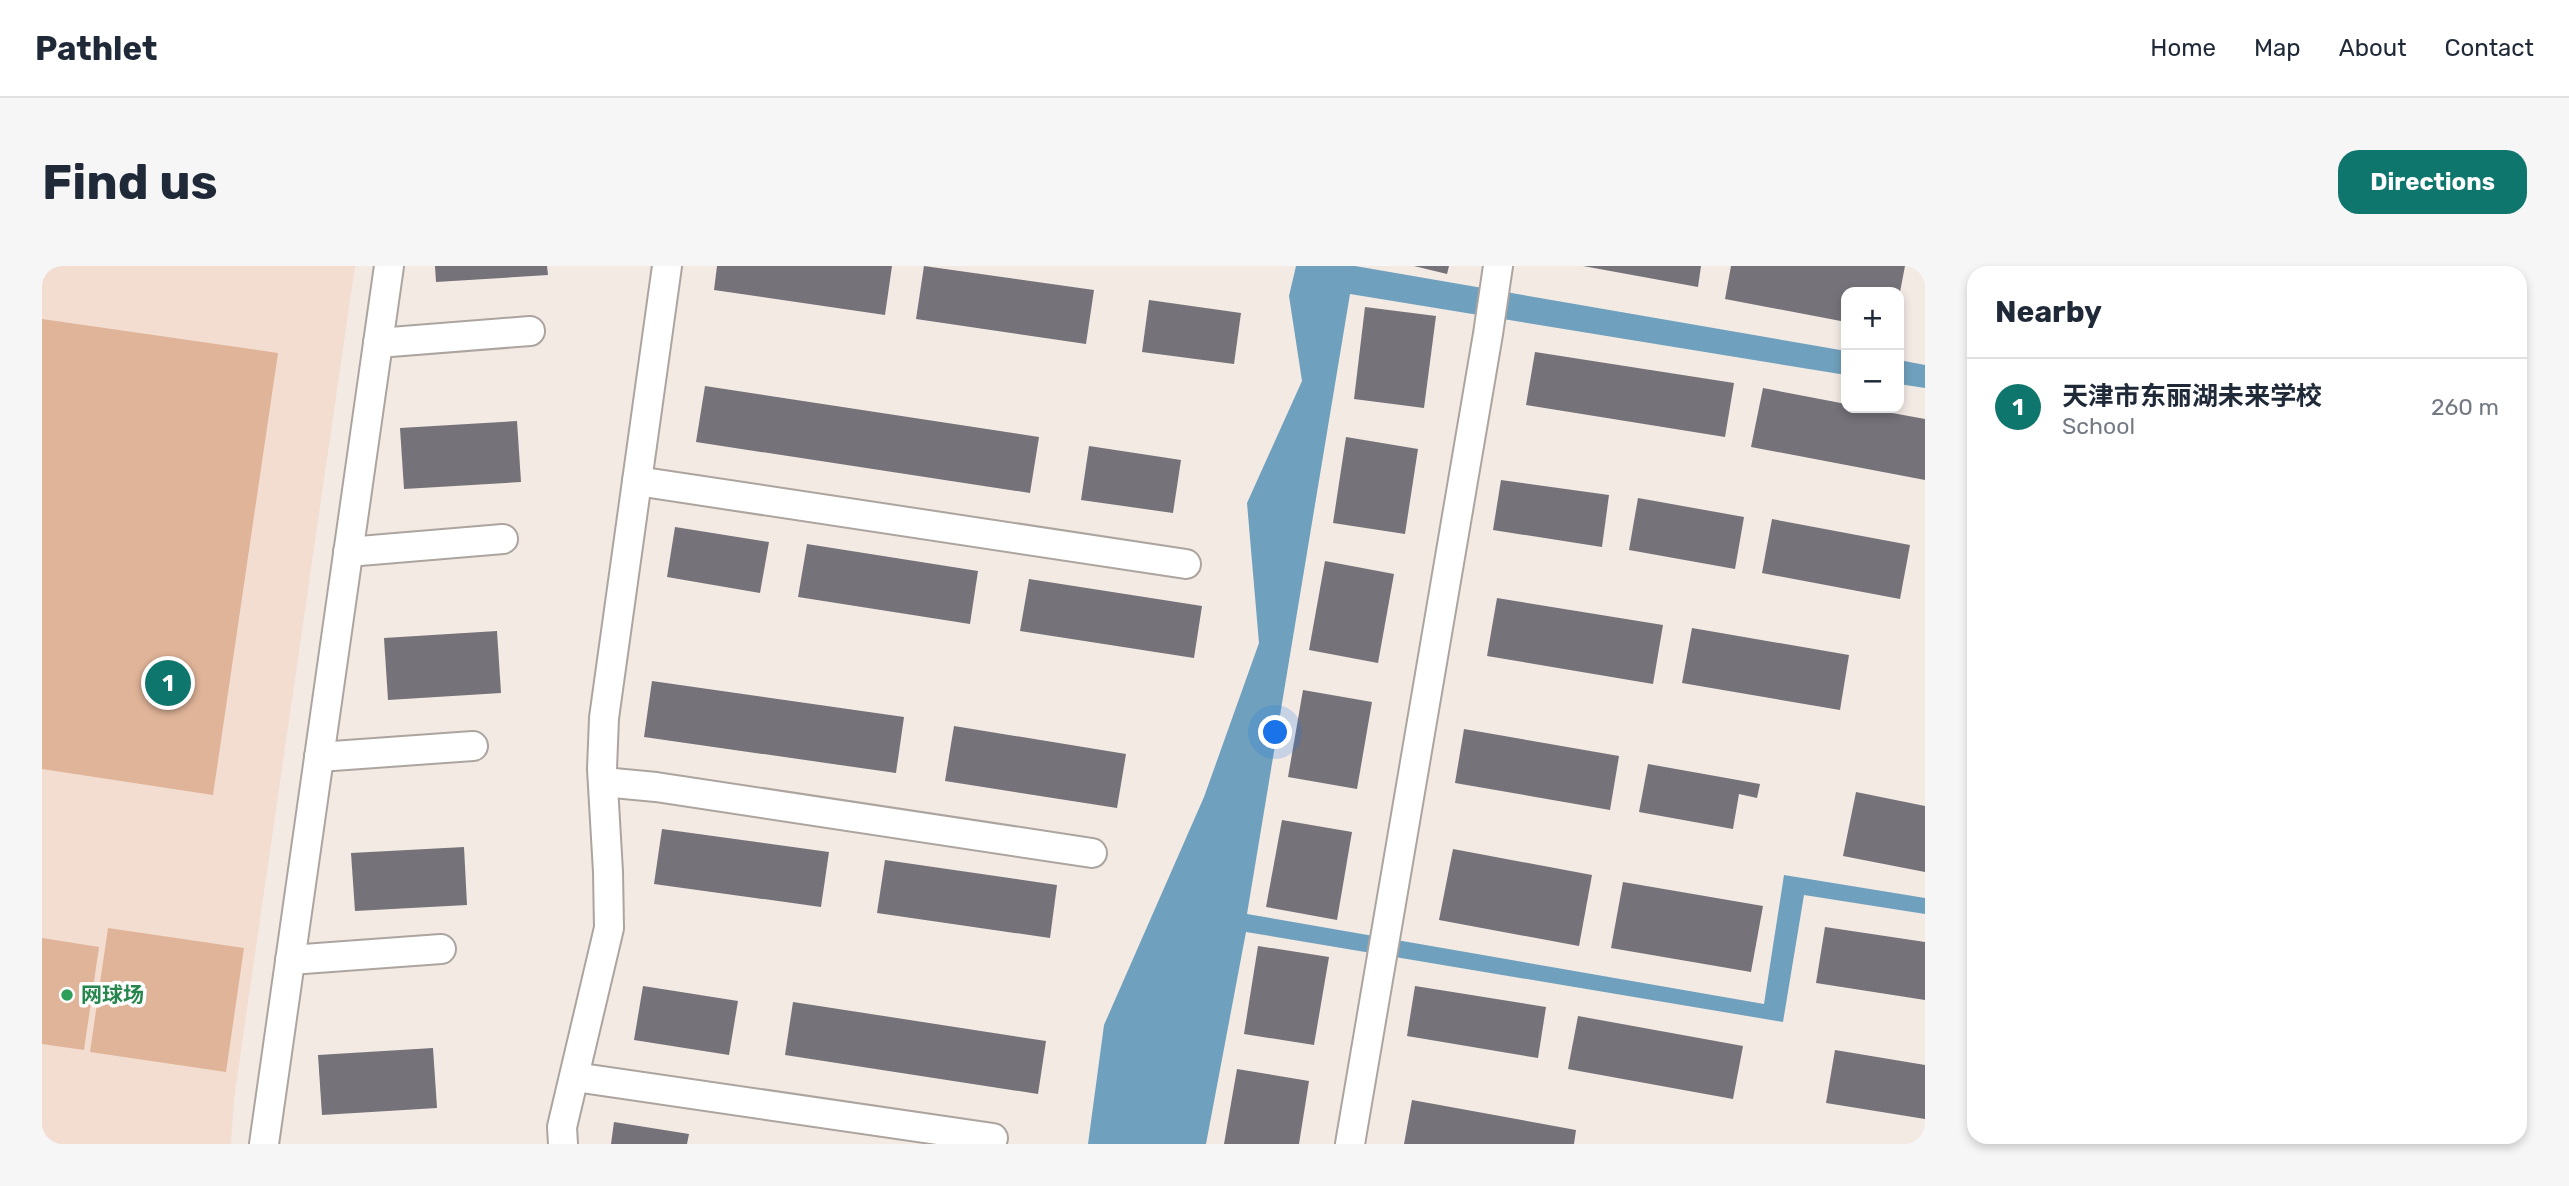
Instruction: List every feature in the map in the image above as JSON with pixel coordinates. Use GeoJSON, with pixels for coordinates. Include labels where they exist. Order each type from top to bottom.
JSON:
{"type":"FeatureCollection","features":[{"type":"Feature","properties":{"kind":"lane"},"geometry":{"type":"LineString","coordinates":[[264,1144],[389,266]]}},
{"type":"Feature","properties":{"kind":"lane"},"geometry":{"type":"LineString","coordinates":[[563,1144],[562,1127],[608,928],[603,782],[604,718],[667,266]]}},
{"type":"Feature","properties":{"kind":"lane"},"geometry":{"type":"LineString","coordinates":[[1350,1144],[1489,334],[1497,272]]}},
{"type":"Feature","properties":{"kind":"lane"},"geometry":{"type":"LineString","coordinates":[[378,343],[530,331]]}},
{"type":"Feature","properties":{"kind":"lane"},"geometry":{"type":"LineString","coordinates":[[637,481],[1186,564]]}},
{"type":"Feature","properties":{"kind":"lane"},"geometry":{"type":"LineString","coordinates":[[348,552],[503,539]]}},
{"type":"Feature","properties":{"kind":"lane"},"geometry":{"type":"LineString","coordinates":[[319,757],[473,746]]}},
{"type":"Feature","properties":{"kind":"lane"},"geometry":{"type":"LineString","coordinates":[[603,782],[656,787],[1093,853]]}},
{"type":"Feature","properties":{"kind":"lane"},"geometry":{"type":"LineString","coordinates":[[290,960],[441,949]]}},
{"type":"Feature","properties":{"kind":"lane"},"geometry":{"type":"LineString","coordinates":[[575,1077],[993,1138]]}},
{"type":"Feature","properties":{"kind":"shaded area"},"geometry":{"type":"Polygon","coordinates":[[[42,266],[355,266],[234,1099],[231,1144],[42,1144],[42,266]]]}},
{"type":"Feature","properties":{"kind":"shaded area"},"geometry":{"type":"Polygon","coordinates":[[[42,319],[278,353],[213,795],[42,769],[42,319]]]}},
{"type":"Feature","properties":{"kind":"shaded area"},"geometry":{"type":"Polygon","coordinates":[[[108,928],[244,948],[226,1072],[90,1052],[108,928]]]}},
{"type":"Feature","properties":{"kind":"shaded area","name":"网球场"},"geometry":{"type":"Polygon","coordinates":[[[42,938],[99,947],[84,1050],[42,1044],[42,938]]]}},
{"type":"Feature","properties":{"kind":"water"},"geometry":{"type":"Polygon","coordinates":[[[1296,266],[1355,266],[1841,350],[1841,374],[1350,294],[1247,914],[1764,1004],[1784,875],[1925,898],[1925,914],[1804,895],[1783,1022],[1246,932],[1206,1144],[1088,1144],[1104,1025],[1204,797],[1259,643],[1247,503],[1302,381],[1289,296],[1296,266]]]}},
{"type":"Feature","properties":{"kind":"water"},"geometry":{"type":"Polygon","coordinates":[[[1904,361],[1925,365],[1925,388],[1904,385],[1904,361]]]}},
{"type":"Feature","properties":{"kind":"building"},"geometry":{"type":"Polygon","coordinates":[[[435,266],[547,266],[548,275],[436,282],[435,266]]]}},
{"type":"Feature","properties":{"kind":"building"},"geometry":{"type":"Polygon","coordinates":[[[717,266],[892,266],[885,315],[714,290],[717,266]]]}},
{"type":"Feature","properties":{"kind":"building"},"geometry":{"type":"Polygon","coordinates":[[[924,266],[1094,290],[1086,344],[916,319],[924,266]]]}},
{"type":"Feature","properties":{"kind":"building"},"geometry":{"type":"Polygon","coordinates":[[[1414,266],[1449,266],[1447,274],[1414,266]]]}},
{"type":"Feature","properties":{"kind":"building"},"geometry":{"type":"Polygon","coordinates":[[[1583,266],[1701,266],[1698,287],[1583,266]]]}},
{"type":"Feature","properties":{"kind":"building"},"geometry":{"type":"Polygon","coordinates":[[[1731,266],[1905,266],[1901,287],[1841,287],[1841,321],[1725,299],[1731,266]]]}},
{"type":"Feature","properties":{"kind":"building"},"geometry":{"type":"Polygon","coordinates":[[[1149,300],[1241,313],[1234,364],[1142,352],[1149,300]]]}},
{"type":"Feature","properties":{"kind":"building"},"geometry":{"type":"Polygon","coordinates":[[[1365,307],[1436,316],[1424,408],[1354,399],[1365,307]]]}},
{"type":"Feature","properties":{"kind":"building"},"geometry":{"type":"Polygon","coordinates":[[[1535,352],[1734,383],[1725,437],[1526,405],[1535,352]]]}},
{"type":"Feature","properties":{"kind":"building"},"geometry":{"type":"Polygon","coordinates":[[[705,386],[1039,437],[1030,493],[696,442],[705,386]]]}},
{"type":"Feature","properties":{"kind":"building"},"geometry":{"type":"Polygon","coordinates":[[[1763,388],[1841,403],[1841,413],[1892,413],[1925,419],[1925,480],[1751,447],[1763,388]]]}},
{"type":"Feature","properties":{"kind":"building"},"geometry":{"type":"Polygon","coordinates":[[[517,421],[521,482],[404,489],[400,428],[517,421]]]}},
{"type":"Feature","properties":{"kind":"building"},"geometry":{"type":"Polygon","coordinates":[[[1346,437],[1418,449],[1405,534],[1333,523],[1346,437]]]}},
{"type":"Feature","properties":{"kind":"building"},"geometry":{"type":"Polygon","coordinates":[[[1089,446],[1181,460],[1173,513],[1081,500],[1089,446]]]}},
{"type":"Feature","properties":{"kind":"building"},"geometry":{"type":"Polygon","coordinates":[[[1501,480],[1609,495],[1602,547],[1493,530],[1501,480]]]}},
{"type":"Feature","properties":{"kind":"building"},"geometry":{"type":"Polygon","coordinates":[[[1638,498],[1744,517],[1735,569],[1629,550],[1638,498]]]}},
{"type":"Feature","properties":{"kind":"building"},"geometry":{"type":"Polygon","coordinates":[[[1772,519],[1910,545],[1900,599],[1762,573],[1772,519]]]}},
{"type":"Feature","properties":{"kind":"building"},"geometry":{"type":"Polygon","coordinates":[[[675,527],[769,542],[760,593],[667,577],[675,527]]]}},
{"type":"Feature","properties":{"kind":"building"},"geometry":{"type":"Polygon","coordinates":[[[807,544],[978,571],[970,624],[798,597],[807,544]]]}},
{"type":"Feature","properties":{"kind":"building"},"geometry":{"type":"Polygon","coordinates":[[[1325,561],[1394,574],[1378,663],[1309,650],[1325,561]]]}},
{"type":"Feature","properties":{"kind":"building"},"geometry":{"type":"Polygon","coordinates":[[[1029,579],[1202,606],[1194,658],[1020,631],[1029,579]]]}},
{"type":"Feature","properties":{"kind":"building"},"geometry":{"type":"Polygon","coordinates":[[[1497,598],[1663,625],[1653,684],[1487,656],[1497,598]]]}},
{"type":"Feature","properties":{"kind":"building"},"geometry":{"type":"Polygon","coordinates":[[[1692,628],[1849,655],[1840,710],[1682,683],[1692,628]]]}},
{"type":"Feature","properties":{"kind":"building"},"geometry":{"type":"Polygon","coordinates":[[[497,631],[501,693],[388,700],[384,638],[497,631]]]}},
{"type":"Feature","properties":{"kind":"building"},"geometry":{"type":"Polygon","coordinates":[[[652,681],[904,717],[896,773],[644,737],[652,681]]]}},
{"type":"Feature","properties":{"kind":"building"},"geometry":{"type":"Polygon","coordinates":[[[1303,690],[1372,702],[1357,789],[1288,777],[1303,690]]]}},
{"type":"Feature","properties":{"kind":"building"},"geometry":{"type":"Polygon","coordinates":[[[954,726],[1126,754],[1117,808],[945,781],[954,726]]]}},
{"type":"Feature","properties":{"kind":"building"},"geometry":{"type":"Polygon","coordinates":[[[1464,729],[1619,756],[1610,810],[1455,783],[1464,729]]]}},
{"type":"Feature","properties":{"kind":"building"},"geometry":{"type":"Polygon","coordinates":[[[1648,764],[1760,784],[1757,798],[1739,794],[1733,829],[1639,812],[1648,764]]]}},
{"type":"Feature","properties":{"kind":"building"},"geometry":{"type":"Polygon","coordinates":[[[1856,792],[1925,806],[1925,872],[1843,856],[1856,792]]]}},
{"type":"Feature","properties":{"kind":"building"},"geometry":{"type":"Polygon","coordinates":[[[1282,820],[1352,832],[1337,920],[1266,907],[1282,820]]]}},
{"type":"Feature","properties":{"kind":"building"},"geometry":{"type":"Polygon","coordinates":[[[662,829],[829,852],[821,907],[654,884],[662,829]]]}},
{"type":"Feature","properties":{"kind":"building"},"geometry":{"type":"Polygon","coordinates":[[[464,847],[467,905],[355,911],[351,853],[464,847]]]}},
{"type":"Feature","properties":{"kind":"building"},"geometry":{"type":"Polygon","coordinates":[[[1453,849],[1592,875],[1579,946],[1439,920],[1453,849]]]}},
{"type":"Feature","properties":{"kind":"building"},"geometry":{"type":"Polygon","coordinates":[[[885,860],[1057,885],[1050,938],[877,913],[885,860]]]}},
{"type":"Feature","properties":{"kind":"building"},"geometry":{"type":"Polygon","coordinates":[[[1623,882],[1763,906],[1751,972],[1611,948],[1623,882]]]}},
{"type":"Feature","properties":{"kind":"building"},"geometry":{"type":"Polygon","coordinates":[[[1825,927],[1925,942],[1925,1000],[1816,983],[1825,927]]]}},
{"type":"Feature","properties":{"kind":"building"},"geometry":{"type":"Polygon","coordinates":[[[1258,946],[1329,957],[1314,1045],[1244,1034],[1258,946]]]}},
{"type":"Feature","properties":{"kind":"building"},"geometry":{"type":"Polygon","coordinates":[[[643,986],[738,1001],[729,1055],[634,1040],[643,986]]]}},
{"type":"Feature","properties":{"kind":"building"},"geometry":{"type":"Polygon","coordinates":[[[1415,986],[1546,1007],[1538,1058],[1407,1036],[1415,986]]]}},
{"type":"Feature","properties":{"kind":"building"},"geometry":{"type":"Polygon","coordinates":[[[793,1002],[1046,1041],[1038,1094],[785,1055],[793,1002]]]}},
{"type":"Feature","properties":{"kind":"building"},"geometry":{"type":"Polygon","coordinates":[[[1578,1016],[1743,1046],[1733,1099],[1568,1069],[1578,1016]]]}},
{"type":"Feature","properties":{"kind":"building"},"geometry":{"type":"Polygon","coordinates":[[[433,1048],[437,1108],[322,1115],[318,1055],[433,1048]]]}},
{"type":"Feature","properties":{"kind":"building"},"geometry":{"type":"Polygon","coordinates":[[[1835,1050],[1925,1065],[1925,1119],[1826,1103],[1835,1050]]]}},
{"type":"Feature","properties":{"kind":"building"},"geometry":{"type":"Polygon","coordinates":[[[1237,1069],[1309,1081],[1299,1144],[1224,1144],[1237,1069]]]}},
{"type":"Feature","properties":{"kind":"building"},"geometry":{"type":"Polygon","coordinates":[[[1412,1100],[1576,1130],[1574,1144],[1404,1144],[1412,1100]]]}},
{"type":"Feature","properties":{"kind":"building"},"geometry":{"type":"Polygon","coordinates":[[[614,1122],[689,1134],[687,1144],[611,1144],[614,1122]]]}},
{"type":"Feature","properties":{"kind":"place","name":"天津市东丽湖未来学校"},"geometry":{"type":"Point","coordinates":[168,683]}},
{"type":"Feature","properties":{"kind":"place","name":"网球场"},"geometry":{"type":"Point","coordinates":[67,995]}}]}
